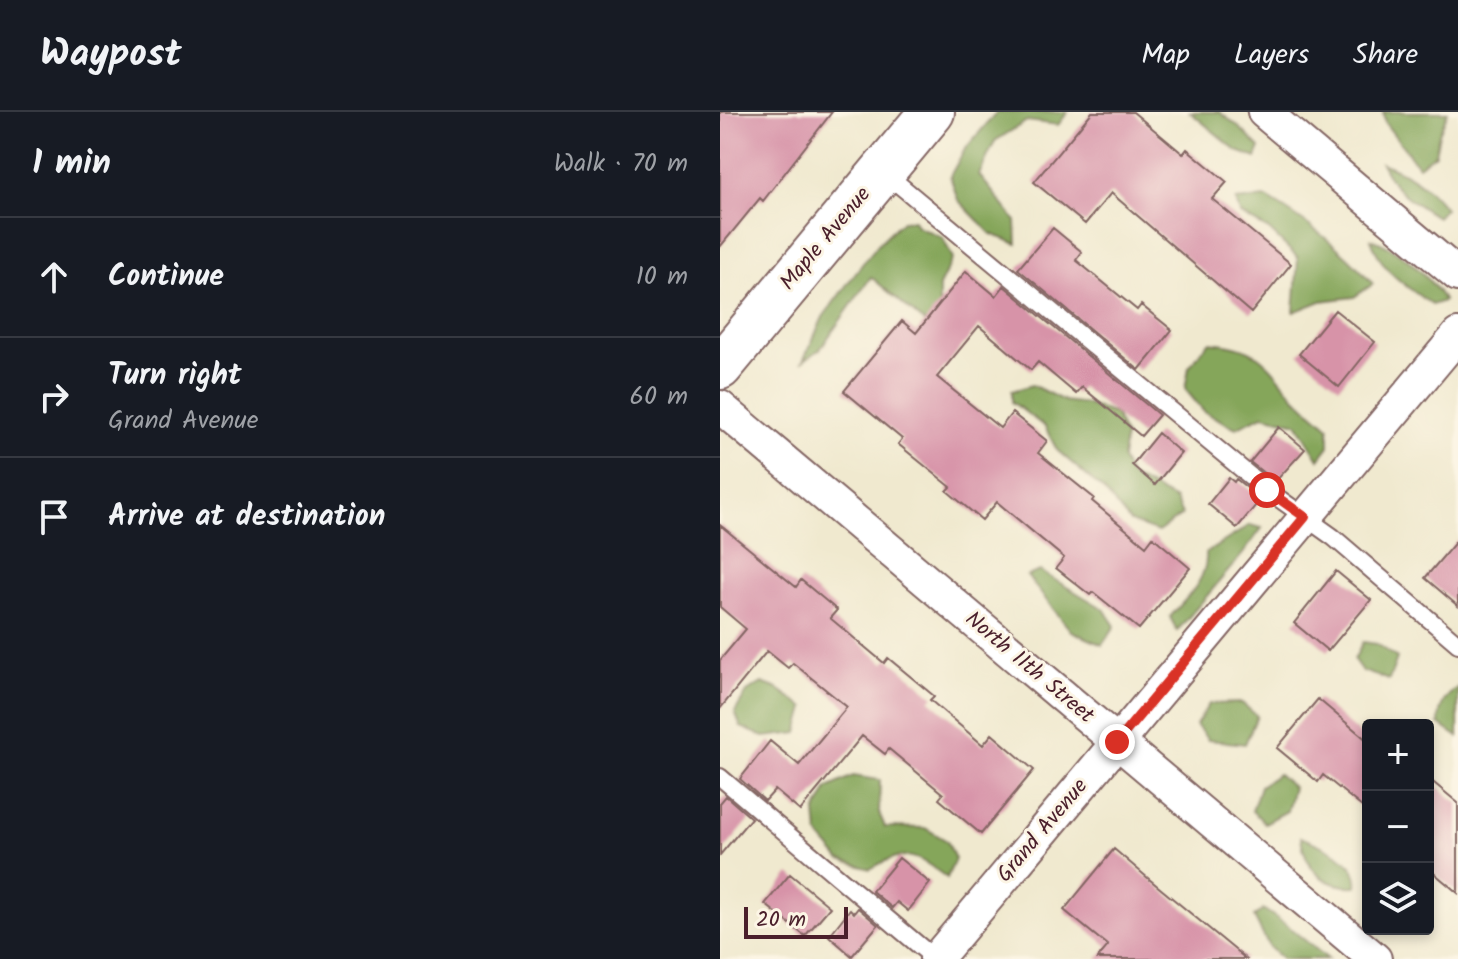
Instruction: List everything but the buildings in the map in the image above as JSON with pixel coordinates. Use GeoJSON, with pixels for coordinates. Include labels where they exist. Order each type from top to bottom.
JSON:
{"type":"FeatureCollection","features":[{"type":"Feature","properties":{"kind":"main road","name":"Maple Avenue"},"geometry":{"type":"LineString","coordinates":[[720,367],[932,112]]}},
{"type":"Feature","properties":{"kind":"street"},"geometry":{"type":"LineString","coordinates":[[1264,112],[1458,275]]}},
{"type":"Feature","properties":{"kind":"street","name":"Grand Avenue"},"geometry":{"type":"LineString","coordinates":[[935,959],[1458,335]]}},
{"type":"Feature","properties":{"kind":"street","name":"North 11th Street"},"geometry":{"type":"LineString","coordinates":[[720,407],[1375,959]]}},
{"type":"Feature","properties":{"kind":"lane"},"geometry":{"type":"LineString","coordinates":[[883,171],[1267,490],[1333,537],[1458,644]]}},
{"type":"Feature","properties":{"kind":"lane"},"geometry":{"type":"LineString","coordinates":[[720,777],[935,959]]}},
{"type":"Feature","properties":{"kind":"green space"},"geometry":{"type":"Polygon","coordinates":[[[997,112],[1068,112],[1058,125],[1027,121],[995,141],[979,175],[1016,221],[1017,244],[991,234],[958,200],[950,176],[965,149],[997,112]]]}},
{"type":"Feature","properties":{"kind":"green space"},"geometry":{"type":"Polygon","coordinates":[[[1190,112],[1219,112],[1260,148],[1256,158],[1237,151],[1190,112]]]}},
{"type":"Feature","properties":{"kind":"green space"},"geometry":{"type":"Polygon","coordinates":[[[1383,112],[1448,112],[1435,154],[1418,166],[1385,123],[1383,112]]]}},
{"type":"Feature","properties":{"kind":"green space"},"geometry":{"type":"Polygon","coordinates":[[[1381,163],[1416,180],[1445,208],[1437,217],[1411,200],[1392,181],[1381,163]]]}},
{"type":"Feature","properties":{"kind":"green space"},"geometry":{"type":"Polygon","coordinates":[[[1267,198],[1324,236],[1373,284],[1354,297],[1321,301],[1294,312],[1298,258],[1269,230],[1240,214],[1236,201],[1267,198]]]}},
{"type":"Feature","properties":{"kind":"green space"},"geometry":{"type":"Polygon","coordinates":[[[914,220],[917,226],[942,237],[953,258],[939,286],[939,303],[951,317],[950,344],[871,277],[820,349],[803,361],[823,317],[856,272],[902,221],[914,220]]]}},
{"type":"Feature","properties":{"kind":"green space"},"geometry":{"type":"Polygon","coordinates":[[[1371,239],[1412,264],[1430,281],[1444,301],[1432,305],[1404,284],[1381,261],[1371,239]]]}},
{"type":"Feature","properties":{"kind":"green space"},"geometry":{"type":"Polygon","coordinates":[[[1209,342],[1238,347],[1257,355],[1329,427],[1329,446],[1319,459],[1297,423],[1263,415],[1236,428],[1204,412],[1185,389],[1189,367],[1209,342]]]}},
{"type":"Feature","properties":{"kind":"green space"},"geometry":{"type":"Polygon","coordinates":[[[1032,385],[1064,401],[1086,404],[1115,414],[1125,436],[1122,459],[1130,476],[1175,500],[1182,515],[1158,532],[1130,522],[1105,492],[1057,450],[1045,427],[1012,402],[1012,391],[1032,385]]]}},
{"type":"Feature","properties":{"kind":"green space"},"geometry":{"type":"Polygon","coordinates":[[[1250,525],[1262,528],[1177,631],[1170,617],[1200,580],[1206,553],[1250,525]]]}},
{"type":"Feature","properties":{"kind":"green space"},"geometry":{"type":"Polygon","coordinates":[[[1040,571],[1104,609],[1115,626],[1102,645],[1071,631],[1027,576],[1040,571]]]}},
{"type":"Feature","properties":{"kind":"green space"},"geometry":{"type":"Polygon","coordinates":[[[1363,642],[1377,644],[1397,658],[1389,680],[1362,671],[1354,660],[1363,642]]]}},
{"type":"Feature","properties":{"kind":"green space"},"geometry":{"type":"Polygon","coordinates":[[[762,683],[778,689],[805,708],[798,733],[764,737],[741,727],[735,712],[747,692],[762,683]]]}},
{"type":"Feature","properties":{"kind":"green space"},"geometry":{"type":"Polygon","coordinates":[[[1458,687],[1458,737],[1439,724],[1443,703],[1458,687]]]}},
{"type":"Feature","properties":{"kind":"green space"},"geometry":{"type":"Polygon","coordinates":[[[1242,703],[1257,716],[1245,744],[1208,740],[1196,725],[1209,704],[1242,703]]]}},
{"type":"Feature","properties":{"kind":"green space"},"geometry":{"type":"Polygon","coordinates":[[[1278,774],[1293,787],[1287,811],[1265,823],[1252,811],[1260,786],[1278,774]]]}},
{"type":"Feature","properties":{"kind":"green space"},"geometry":{"type":"Polygon","coordinates":[[[853,776],[880,780],[879,813],[885,827],[925,828],[947,841],[955,859],[947,878],[910,857],[893,858],[870,869],[840,860],[818,834],[816,812],[828,788],[853,776]]]}},
{"type":"Feature","properties":{"kind":"green space"},"geometry":{"type":"Polygon","coordinates":[[[1301,837],[1329,849],[1346,861],[1357,877],[1357,886],[1335,884],[1318,875],[1307,859],[1301,837]]]}},
{"type":"Feature","properties":{"kind":"green space"},"geometry":{"type":"Polygon","coordinates":[[[1263,909],[1328,959],[1282,959],[1269,947],[1254,917],[1263,909]]]}},
{"type":"Feature","properties":{"kind":"route"},"geometry":{"type":"LineString","coordinates":[[1117,742],[1305,517],[1267,490]]}}]}
